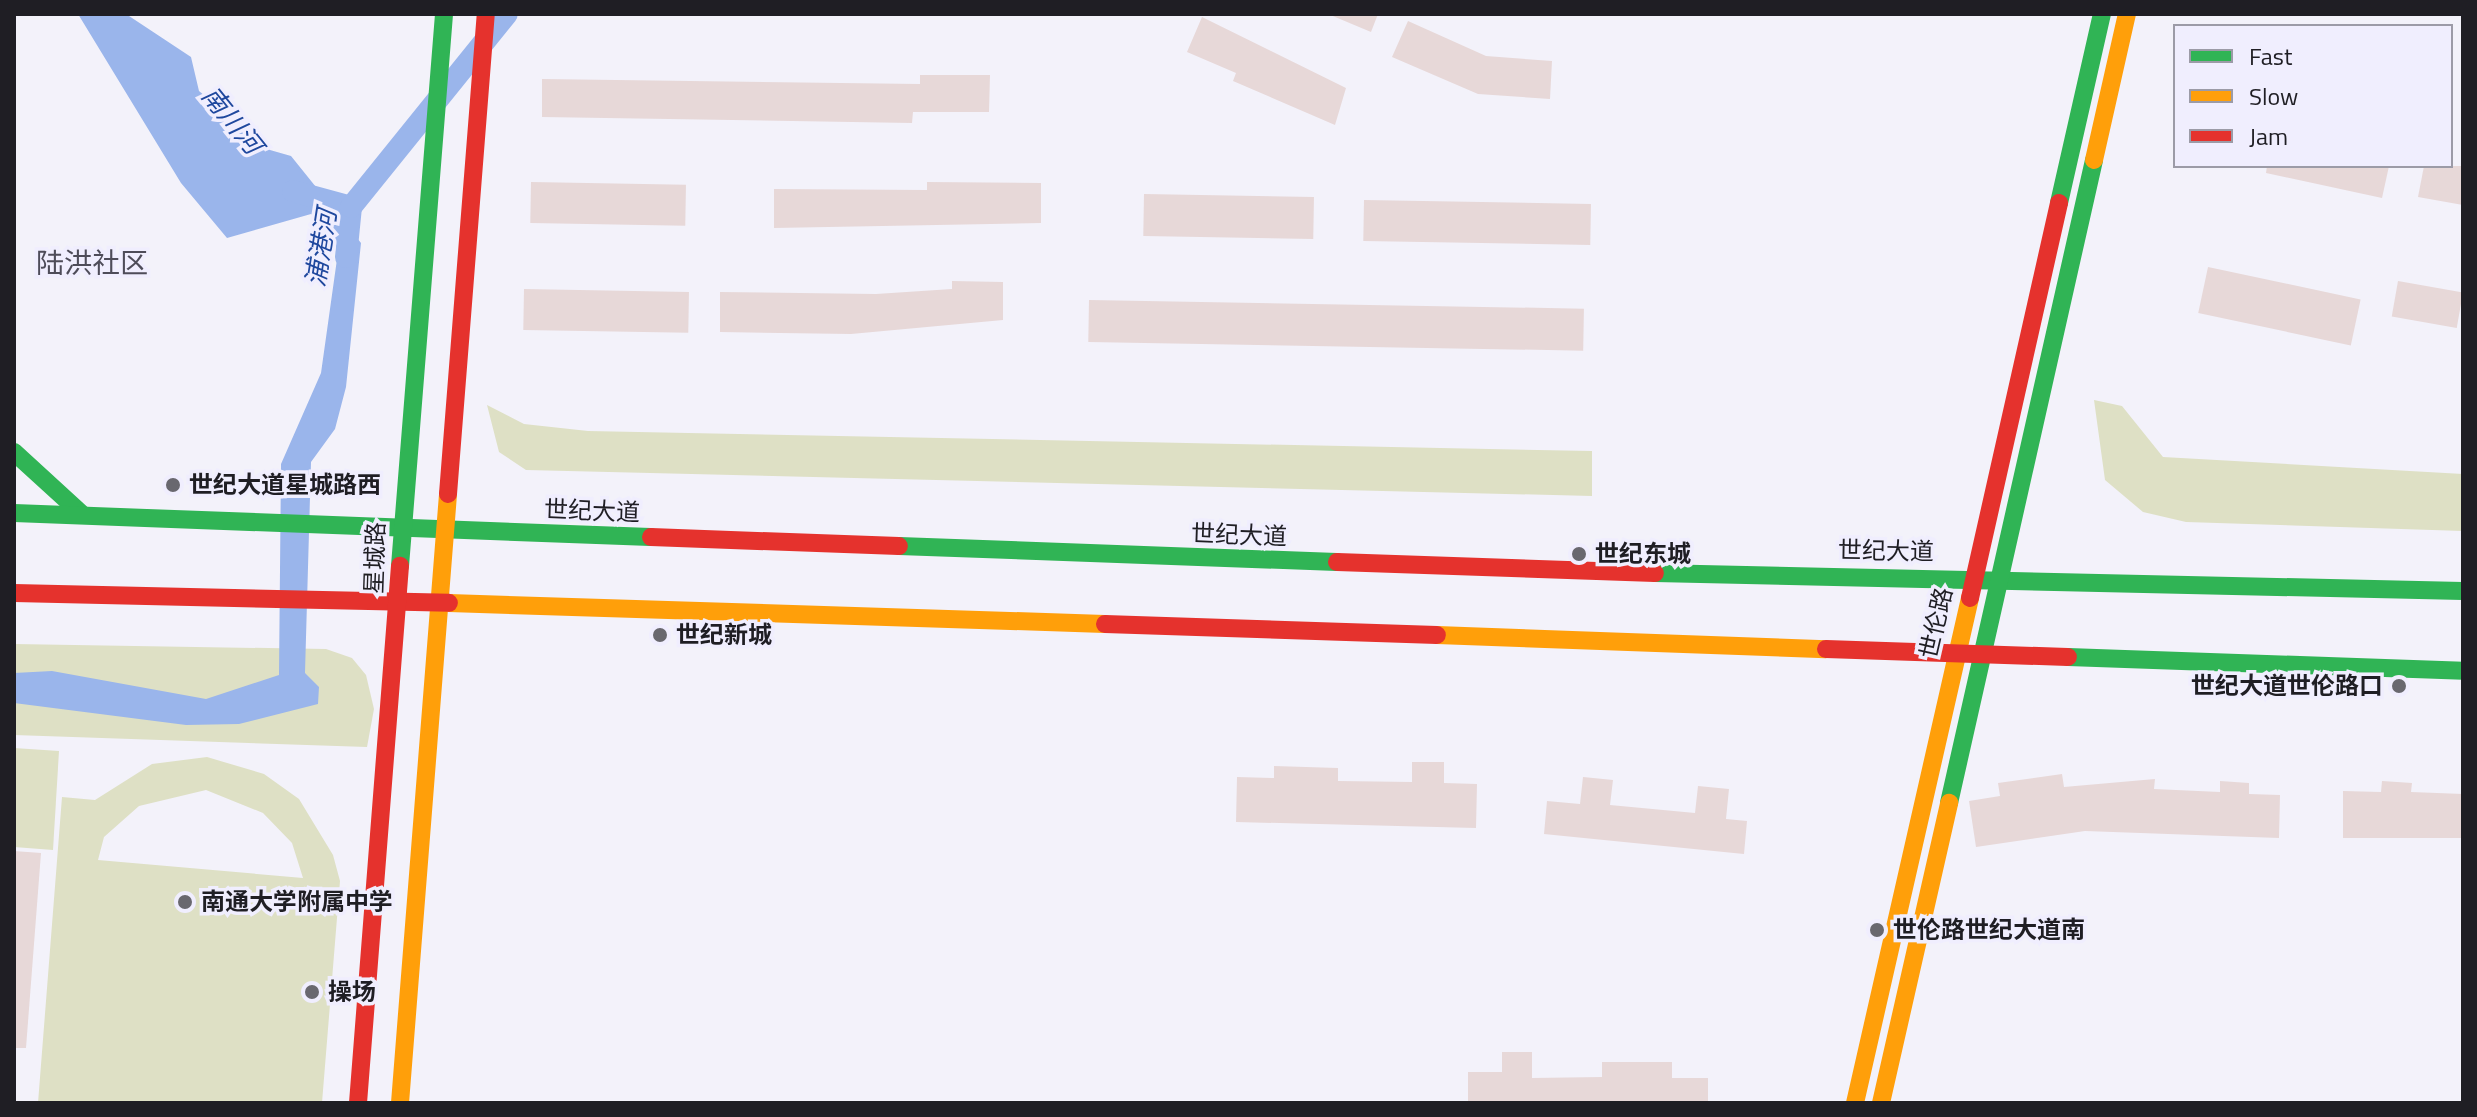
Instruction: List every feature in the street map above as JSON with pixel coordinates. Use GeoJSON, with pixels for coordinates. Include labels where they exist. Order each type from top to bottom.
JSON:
{"type":"FeatureCollection","features":[{"type":"Feature","properties":{"kind":"main road","name":"星城路"},"geometry":{"type":"LineString","coordinates":[[358,1103],[398,602],[399,528],[444,14]]}},
{"type":"Feature","properties":{"kind":"main road"},"geometry":{"type":"LineString","coordinates":[[400,1103],[444,605],[486,14]]}},
{"type":"Feature","properties":{"kind":"main road","name":"世伦路"},"geometry":{"type":"LineString","coordinates":[[1855,1103],[1971,576],[2102,14]]}},
{"type":"Feature","properties":{"kind":"main road","name":"世伦路"},"geometry":{"type":"LineString","coordinates":[[1881,1103],[1977,658],[2127,14]]}},
{"type":"Feature","properties":{"kind":"main road"},"geometry":{"type":"LineString","coordinates":[[14,452],[82,514]]}},
{"type":"Feature","properties":{"kind":"main road","name":"世纪大道"},"geometry":{"type":"LineString","coordinates":[[14,513],[1579,571],[1971,576],[2463,591]]}},
{"type":"Feature","properties":{"kind":"main road"},"geometry":{"type":"LineString","coordinates":[[14,593],[398,602],[1977,658],[2463,671]]}},
{"type":"Feature","properties":{"kind":"green space"},"geometry":{"type":"Polygon","coordinates":[[[2094,400],[2122,406],[2163,457],[2463,474],[2463,531],[2186,522],[2143,512],[2105,480],[2094,400]]]}},
{"type":"Feature","properties":{"kind":"green space"},"geometry":{"type":"Polygon","coordinates":[[[487,405],[524,424],[588,431],[1592,451],[1592,496],[526,470],[499,452],[487,405]]]}},
{"type":"Feature","properties":{"kind":"green space"},"geometry":{"type":"Polygon","coordinates":[[[14,644],[326,649],[352,658],[366,675],[374,709],[367,747],[14,735],[14,644]]]}},
{"type":"Feature","properties":{"kind":"green space"},"geometry":{"type":"Polygon","coordinates":[[[14,748],[59,751],[53,850],[14,847],[14,748]]]}},
{"type":"Feature","properties":{"kind":"green space","name":"南通大学附属中学"},"geometry":{"type":"Polygon","coordinates":[[[207,757],[264,774],[299,799],[333,855],[340,881],[322,1103],[38,1103],[62,797],[95,800],[152,764],[207,757]],[[206,790],[139,806],[104,837],[98,860],[303,878],[292,843],[263,813],[206,790]]]}},
{"type":"Feature","properties":{"kind":"water"},"geometry":{"type":"Polygon","coordinates":[[[78,14],[126,14],[191,57],[199,91],[270,150],[291,156],[361,243],[346,387],[335,429],[311,462],[305,673],[319,687],[318,704],[239,724],[186,725],[14,703],[14,673],[52,671],[206,699],[279,675],[281,464],[321,373],[338,252],[332,228],[311,214],[227,238],[181,183],[78,14]]]}},
{"type":"Feature","properties":{"kind":"building"},"geometry":{"type":"Polygon","coordinates":[[[1328,14],[1378,14],[1371,32],[1328,14]]]}},
{"type":"Feature","properties":{"kind":"building"},"geometry":{"type":"Polygon","coordinates":[[[1202,17],[1346,88],[1335,125],[1233,81],[1236,73],[1187,52],[1202,17]]]}},
{"type":"Feature","properties":{"kind":"building"},"geometry":{"type":"Polygon","coordinates":[[[1408,21],[1486,56],[1552,61],[1550,99],[1478,94],[1392,57],[1408,21]]]}},
{"type":"Feature","properties":{"kind":"building"},"geometry":{"type":"Polygon","coordinates":[[[920,75],[990,75],[989,112],[913,112],[912,123],[542,117],[542,79],[920,84],[920,75]]]}},
{"type":"Feature","properties":{"kind":"building"},"geometry":{"type":"Polygon","coordinates":[[[2463,166],[2463,205],[2418,197],[2424,168],[2463,166]]]}},
{"type":"Feature","properties":{"kind":"building"},"geometry":{"type":"Polygon","coordinates":[[[2267,168],[2389,168],[2382,198],[2266,173],[2267,168]]]}},
{"type":"Feature","properties":{"kind":"building"},"geometry":{"type":"Polygon","coordinates":[[[531,182],[686,185],[685,226],[530,223],[531,182]]]}},
{"type":"Feature","properties":{"kind":"building"},"geometry":{"type":"Polygon","coordinates":[[[927,182],[1041,183],[1041,223],[774,228],[774,189],[927,190],[927,182]]]}},
{"type":"Feature","properties":{"kind":"building"},"geometry":{"type":"Polygon","coordinates":[[[1144,194],[1314,197],[1313,239],[1143,236],[1144,194]]]}},
{"type":"Feature","properties":{"kind":"building"},"geometry":{"type":"Polygon","coordinates":[[[1364,200],[1591,204],[1590,245],[1363,241],[1364,200]]]}},
{"type":"Feature","properties":{"kind":"building"},"geometry":{"type":"Polygon","coordinates":[[[2208,267],[2361,299],[2351,345],[2198,313],[2208,267]]]}},
{"type":"Feature","properties":{"kind":"building"},"geometry":{"type":"Polygon","coordinates":[[[952,281],[1003,282],[1003,320],[851,334],[720,332],[720,292],[876,294],[952,289],[952,281]]]}},
{"type":"Feature","properties":{"kind":"building"},"geometry":{"type":"Polygon","coordinates":[[[2398,281],[2463,292],[2457,328],[2392,316],[2398,281]]]}},
{"type":"Feature","properties":{"kind":"building"},"geometry":{"type":"Polygon","coordinates":[[[524,289],[689,292],[688,333],[523,330],[524,289]]]}},
{"type":"Feature","properties":{"kind":"building"},"geometry":{"type":"Polygon","coordinates":[[[1089,300],[1584,309],[1583,351],[1088,342],[1089,300]]]}},
{"type":"Feature","properties":{"kind":"building"},"geometry":{"type":"Polygon","coordinates":[[[1412,762],[1444,762],[1444,783],[1477,784],[1476,828],[1236,822],[1237,777],[1274,778],[1274,766],[1338,768],[1338,781],[1412,782],[1412,762]]]}},
{"type":"Feature","properties":{"kind":"building"},"geometry":{"type":"Polygon","coordinates":[[[2062,774],[2064,787],[2155,779],[2154,789],[2220,792],[2220,781],[2249,783],[2249,794],[2280,795],[2279,838],[2085,831],[1976,847],[1969,801],[2000,796],[1998,783],[2062,774]]]}},
{"type":"Feature","properties":{"kind":"building"},"geometry":{"type":"Polygon","coordinates":[[[1583,777],[1613,780],[1610,805],[1695,813],[1698,786],[1729,789],[1726,819],[1747,821],[1744,854],[1544,834],[1547,801],[1580,804],[1583,777]]]}},
{"type":"Feature","properties":{"kind":"building"},"geometry":{"type":"Polygon","coordinates":[[[2382,781],[2412,783],[2411,792],[2463,794],[2463,838],[2343,838],[2343,791],[2381,792],[2382,781]]]}},
{"type":"Feature","properties":{"kind":"building"},"geometry":{"type":"Polygon","coordinates":[[[14,851],[41,853],[26,1048],[14,1048],[14,851]]]}},
{"type":"Feature","properties":{"kind":"building"},"geometry":{"type":"Polygon","coordinates":[[[1502,1052],[1532,1052],[1532,1078],[1602,1077],[1602,1062],[1672,1062],[1672,1078],[1708,1078],[1708,1103],[1468,1103],[1468,1072],[1502,1072],[1502,1052]]]}},
{"type":"Feature","properties":{"kind":"waterway","name":"浦港河"},"geometry":{"type":"LineString","coordinates":[[346,257],[351,207],[507,14]]}},
{"type":"Feature","properties":{"kind":"waterway","name":"南川河"},"geometry":{"type":"LineString","coordinates":[[293,191],[351,207]]}},
{"type":"Feature","properties":{"kind":"traffic: fast"},"geometry":{"type":"LineString","coordinates":[[400,566],[444,14]]}},
{"type":"Feature","properties":{"kind":"traffic: fast"},"geometry":{"type":"LineString","coordinates":[[2059,203],[2102,14]]}},
{"type":"Feature","properties":{"kind":"traffic: fast"},"geometry":{"type":"LineString","coordinates":[[1949,803],[2094,160]]}},
{"type":"Feature","properties":{"kind":"traffic: fast"},"geometry":{"type":"LineString","coordinates":[[14,452],[82,514]]}},
{"type":"Feature","properties":{"kind":"traffic: fast"},"geometry":{"type":"LineString","coordinates":[[14,513],[651,537]]}},
{"type":"Feature","properties":{"kind":"traffic: fast"},"geometry":{"type":"LineString","coordinates":[[899,546],[1337,562]]}},
{"type":"Feature","properties":{"kind":"traffic: fast"},"geometry":{"type":"LineString","coordinates":[[1655,573],[2463,591]]}},
{"type":"Feature","properties":{"kind":"traffic: fast"},"geometry":{"type":"LineString","coordinates":[[2068,657],[2463,671]]}},
{"type":"Feature","properties":{"kind":"traffic: slow"},"geometry":{"type":"LineString","coordinates":[[2094,160],[2127,14]]}},
{"type":"Feature","properties":{"kind":"traffic: slow"},"geometry":{"type":"LineString","coordinates":[[400,1103],[448,494]]}},
{"type":"Feature","properties":{"kind":"traffic: slow"},"geometry":{"type":"LineString","coordinates":[[1855,1103],[1970,598]]}},
{"type":"Feature","properties":{"kind":"traffic: slow"},"geometry":{"type":"LineString","coordinates":[[449,603],[1105,624]]}},
{"type":"Feature","properties":{"kind":"traffic: slow"},"geometry":{"type":"LineString","coordinates":[[1437,635],[1826,649]]}},
{"type":"Feature","properties":{"kind":"traffic: slow"},"geometry":{"type":"LineString","coordinates":[[1881,1103],[1949,803]]}},
{"type":"Feature","properties":{"kind":"traffic: jam"},"geometry":{"type":"LineString","coordinates":[[448,494],[486,14]]}},
{"type":"Feature","properties":{"kind":"traffic: jam"},"geometry":{"type":"LineString","coordinates":[[1970,598],[2059,203]]}},
{"type":"Feature","properties":{"kind":"traffic: jam"},"geometry":{"type":"LineString","coordinates":[[651,537],[899,546]]}},
{"type":"Feature","properties":{"kind":"traffic: jam"},"geometry":{"type":"LineString","coordinates":[[1337,562],[1655,573]]}},
{"type":"Feature","properties":{"kind":"traffic: jam"},"geometry":{"type":"LineString","coordinates":[[358,1103],[400,566]]}},
{"type":"Feature","properties":{"kind":"traffic: jam"},"geometry":{"type":"LineString","coordinates":[[14,593],[449,603]]}},
{"type":"Feature","properties":{"kind":"traffic: jam"},"geometry":{"type":"LineString","coordinates":[[1105,624],[1437,635]]}},
{"type":"Feature","properties":{"kind":"traffic: jam"},"geometry":{"type":"LineString","coordinates":[[1826,649],[2068,657]]}},
{"type":"Feature","properties":{"kind":"place","name":"世纪大道星城路西"},"geometry":{"type":"Point","coordinates":[173,485]}},
{"type":"Feature","properties":{"kind":"place","name":"世纪东城"},"geometry":{"type":"Point","coordinates":[1579,554]}},
{"type":"Feature","properties":{"kind":"place","name":"世纪新城"},"geometry":{"type":"Point","coordinates":[660,635]}},
{"type":"Feature","properties":{"kind":"place","name":"世纪大道世伦路口"},"geometry":{"type":"Point","coordinates":[2399,686]}},
{"type":"Feature","properties":{"kind":"place","name":"南通大学附属中学"},"geometry":{"type":"Point","coordinates":[185,902]}},
{"type":"Feature","properties":{"kind":"place","name":"世伦路世纪大道南"},"geometry":{"type":"Point","coordinates":[1877,930]}},
{"type":"Feature","properties":{"kind":"place","name":"操场"},"geometry":{"type":"Point","coordinates":[312,992]}},
{"type":"Feature","properties":{"kind":"district","name":"陆洪社区"},"geometry":{"type":"Point","coordinates":[92,263]}}]}
